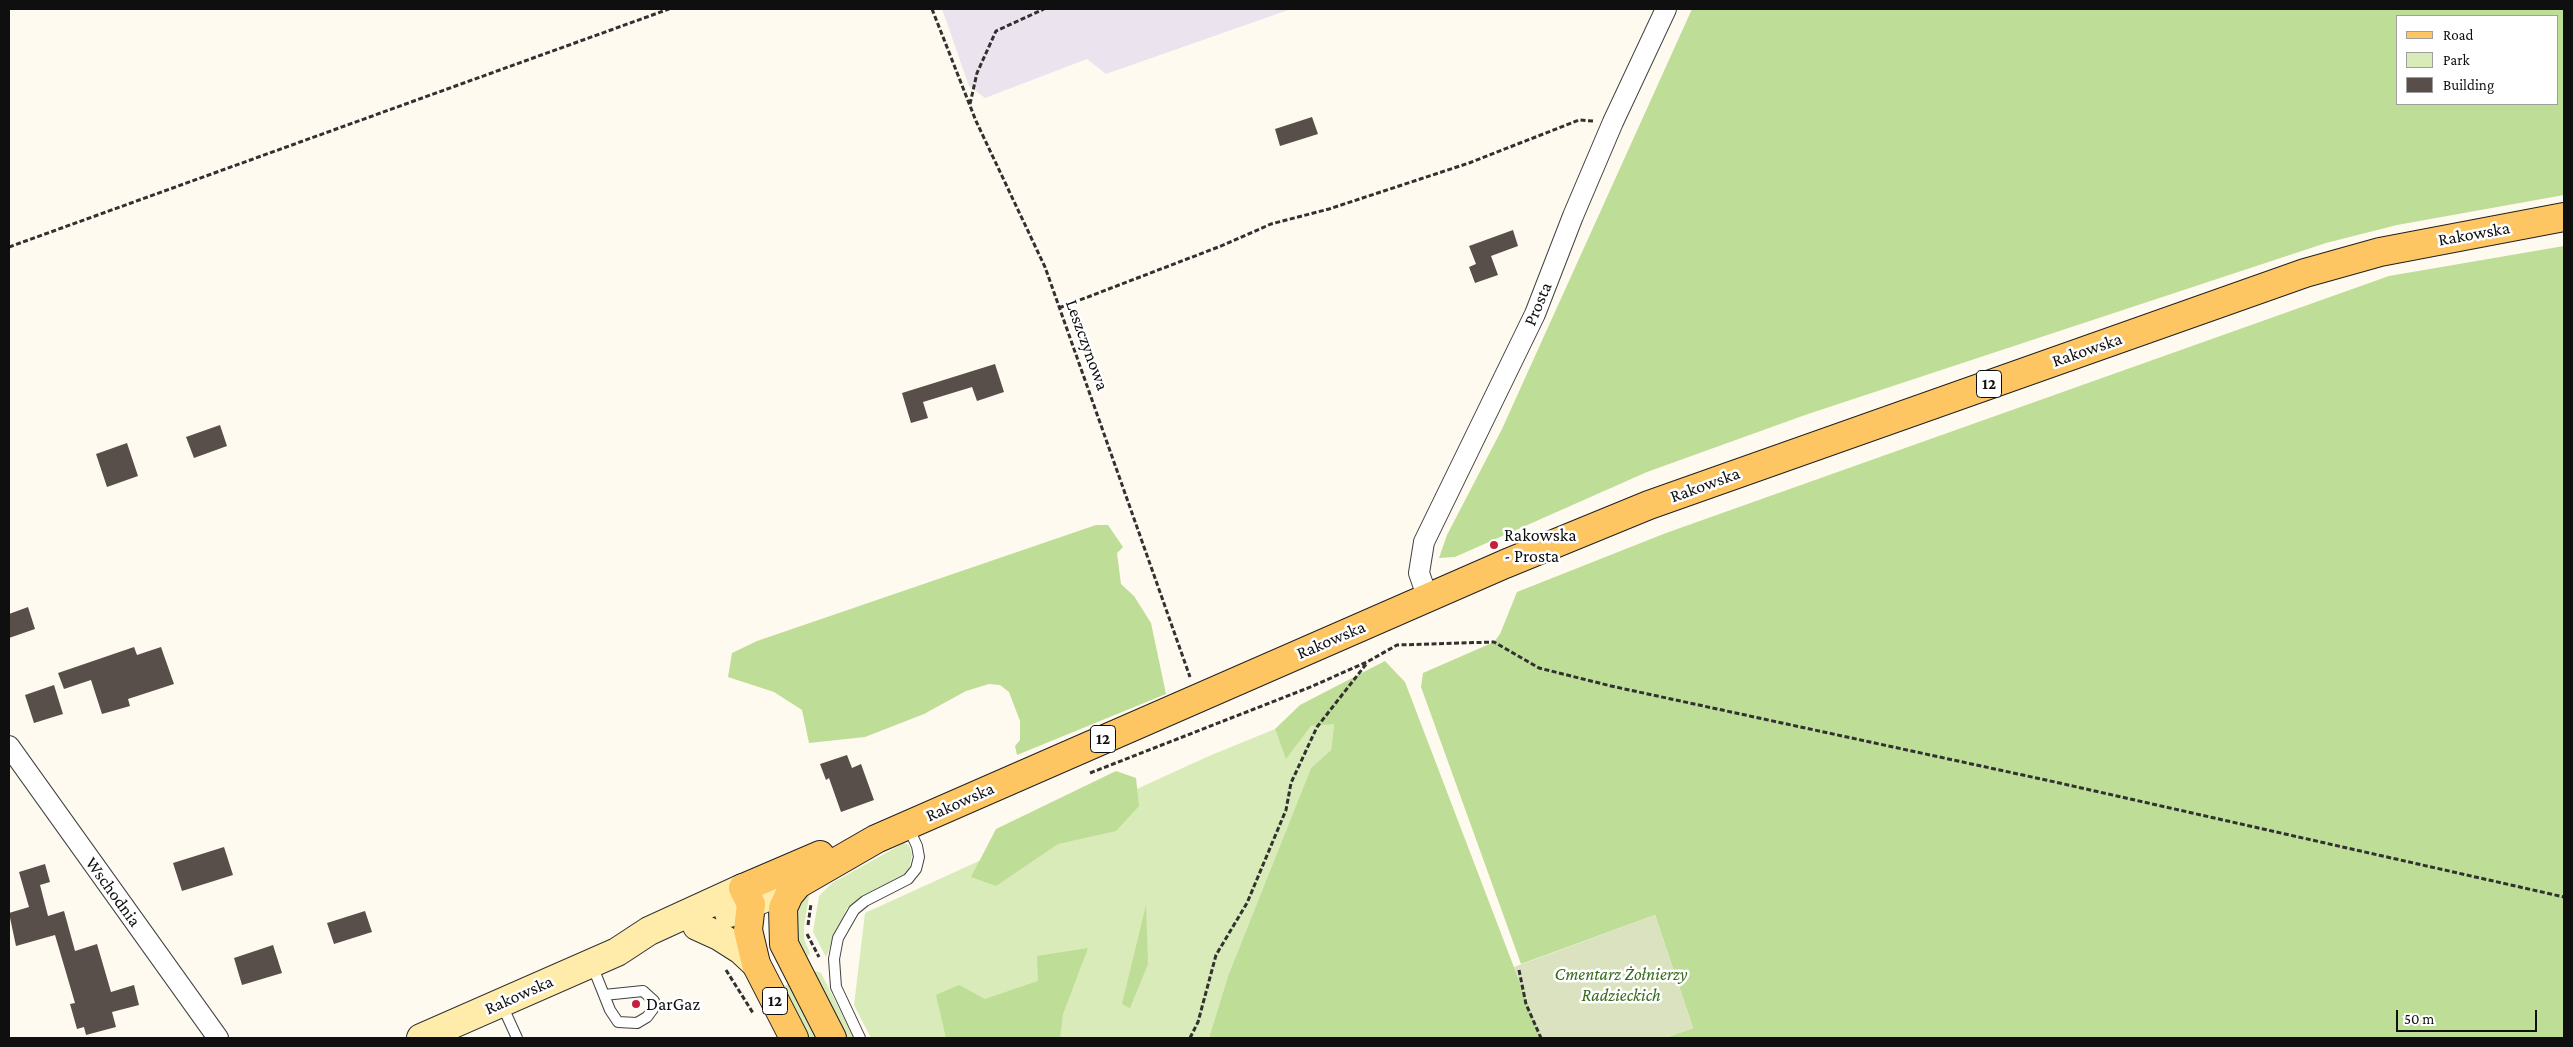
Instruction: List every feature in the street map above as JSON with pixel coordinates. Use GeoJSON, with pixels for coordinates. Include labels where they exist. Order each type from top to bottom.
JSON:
{"type":"FeatureCollection","features":[{"type":"Feature","properties":{"kind":"main road","name":"Rakowska"},"geometry":{"type":"LineString","coordinates":[[430,1036],[617,952],[648,945],[697,926],[825,852],[876,839],[907,826],[1197,698],[1648,505],[2305,273],[2380,252],[2564,218]]}},
{"type":"Feature","properties":{"kind":"main road","name":"Rakowska"},"geometry":{"type":"LineString","coordinates":[[617,952],[649,931],[747,896],[805,890],[876,839]]}},
{"type":"Feature","properties":{"kind":"main road","name":"12"},"geometry":{"type":"LineString","coordinates":[[805,890],[789,895],[783,908],[784,944],[832,1038]]}},
{"type":"Feature","properties":{"kind":"main road","name":"12"},"geometry":{"type":"LineString","coordinates":[[747,896],[748,930],[756,964],[794,1038]]}},
{"type":"Feature","properties":{"kind":"main road"},"geometry":{"type":"LineString","coordinates":[[747,896],[768,920],[784,944]]}},
{"type":"Feature","properties":{"kind":"main road"},"geometry":{"type":"LineString","coordinates":[[697,926],[719,936],[741,950],[756,964]]}},
{"type":"Feature","properties":{"kind":"street","name":"Prosta"},"geometry":{"type":"LineString","coordinates":[[1428,599],[1419,573],[1424,542],[1535,314],[1573,216],[1613,122],[1666,9]]}},
{"type":"Feature","properties":{"kind":"street","name":"Wschodnia"},"geometry":{"type":"LineString","coordinates":[[9,746],[218,1038]]}},
{"type":"Feature","properties":{"kind":"lane"},"geometry":{"type":"LineString","coordinates":[[860,1038],[836,987],[834,959],[838,938],[854,910],[865,901],[908,879],[916,869],[919,857],[917,846],[907,826]]}},
{"type":"Feature","properties":{"kind":"lane"},"geometry":{"type":"LineString","coordinates":[[591,963],[604,995],[618,1022],[627,1024],[637,1023],[647,1017],[653,1009],[654,1000],[643,990],[604,995]]}},
{"type":"Feature","properties":{"kind":"lane"},"geometry":{"type":"LineString","coordinates":[[502,1003],[517,1038]]}},
{"type":"Feature","properties":{"kind":"path"},"geometry":{"type":"LineString","coordinates":[[9,247],[669,9]]}},
{"type":"Feature","properties":{"kind":"path","name":"Leszczynowa"},"geometry":{"type":"LineString","coordinates":[[932,9],[970,105],[1045,267],[1197,698]]}},
{"type":"Feature","properties":{"kind":"path"},"geometry":{"type":"LineString","coordinates":[[970,105],[977,73],[996,31],[1044,9]]}},
{"type":"Feature","properties":{"kind":"path"},"geometry":{"type":"LineString","coordinates":[[1059,308],[1221,246],[1271,224],[1329,209],[1460,166],[1579,120],[1613,122]]}},
{"type":"Feature","properties":{"kind":"path"},"geometry":{"type":"LineString","coordinates":[[1087,774],[1308,688],[1367,662],[1397,645],[1494,642],[1539,668],[1611,686],[2065,784],[2564,897]]}},
{"type":"Feature","properties":{"kind":"path"},"geometry":{"type":"LineString","coordinates":[[1190,1038],[1198,1022],[1216,955],[1247,903],[1286,810],[1291,783],[1309,743],[1317,727],[1367,662]]}},
{"type":"Feature","properties":{"kind":"path"},"geometry":{"type":"LineString","coordinates":[[805,890],[807,933],[820,960]]}},
{"type":"Feature","properties":{"kind":"path"},"geometry":{"type":"LineString","coordinates":[[725,968],[745,997]]}},
{"type":"Feature","properties":{"kind":"path"},"geometry":{"type":"LineString","coordinates":[[1519,970],[1526,1004],[1542,1038]]}},
{"type":"Feature","properties":{"kind":"shaded area"},"geometry":{"type":"Polygon","coordinates":[[[942,9],[1291,9],[1106,74],[1087,59],[985,98],[969,86],[942,9]]]}},
{"type":"Feature","properties":{"kind":"green space"},"geometry":{"type":"Polygon","coordinates":[[[1692,9],[2564,9],[2564,195],[2397,225],[2326,243],[1805,415],[1647,472],[1455,557],[1439,558],[1447,535],[1502,429],[1692,9]]]}},
{"type":"Feature","properties":{"kind":"green space"},"geometry":{"type":"Polygon","coordinates":[[[2564,246],[2564,1038],[1665,1038],[1693,1028],[1655,915],[1521,964],[1421,687],[1423,673],[1494,642],[1500,634],[1517,592],[1666,533],[2389,276],[2564,246]]]}},
{"type":"Feature","properties":{"kind":"green space"},"geometry":{"type":"Polygon","coordinates":[[[1096,525],[1108,525],[1123,547],[1117,553],[1121,584],[1134,596],[1151,623],[1166,694],[1017,755],[1015,746],[1020,740],[1020,721],[1009,692],[1000,685],[989,684],[966,691],[924,714],[865,737],[809,743],[802,710],[774,692],[728,677],[732,653],[757,641],[1096,525]]]}},
{"type":"Feature","properties":{"kind":"green space"},"geometry":{"type":"Polygon","coordinates":[[[1385,661],[1405,682],[1541,1038],[1209,1038],[1228,976],[1311,768],[1331,750],[1334,724],[1311,726],[1286,759],[1275,729],[1300,705],[1385,661]]]}},
{"type":"Feature","properties":{"kind":"green space"},"geometry":{"type":"Polygon","coordinates":[[[1334,723],[1331,750],[1311,768],[1228,976],[1209,1038],[871,1038],[854,1005],[865,913],[1209,756],[1275,729],[1286,758],[1311,726],[1334,723]]]}},
{"type":"Feature","properties":{"kind":"green space"},"geometry":{"type":"Polygon","coordinates":[[[1116,771],[1136,778],[1139,806],[1116,831],[1058,844],[996,886],[971,877],[996,829],[1116,771]]]}},
{"type":"Feature","properties":{"kind":"green space"},"geometry":{"type":"Polygon","coordinates":[[[904,843],[909,845],[912,855],[909,869],[904,875],[866,894],[847,908],[826,957],[813,932],[819,896],[832,883],[904,843]]]}},
{"type":"Feature","properties":{"kind":"green space"},"geometry":{"type":"Polygon","coordinates":[[[810,890],[804,939],[810,953],[805,960],[796,941],[795,915],[798,904],[810,890]]]}},
{"type":"Feature","properties":{"kind":"green space"},"geometry":{"type":"Polygon","coordinates":[[[1146,905],[1148,964],[1130,1008],[1122,1004],[1146,905]]]}},
{"type":"Feature","properties":{"kind":"green space","name":"Cmentarz Żołnierzy Radzieckich"},"geometry":{"type":"Polygon","coordinates":[[[1655,915],[1693,1028],[1665,1038],[1541,1038],[1514,967],[1655,915]]]}},
{"type":"Feature","properties":{"kind":"green space"},"geometry":{"type":"Polygon","coordinates":[[[1088,948],[1063,1014],[1060,1038],[946,1038],[936,995],[959,985],[985,999],[1038,981],[1037,956],[1088,948]]]}},
{"type":"Feature","properties":{"kind":"green space"},"geometry":{"type":"Polygon","coordinates":[[[815,971],[821,973],[854,1038],[845,1038],[811,973],[815,971]]]}},
{"type":"Feature","properties":{"kind":"green space"},"geometry":{"type":"Polygon","coordinates":[[[792,982],[820,1038],[806,1038],[781,988],[792,982]]]}},
{"type":"Feature","properties":{"kind":"building"},"geometry":{"type":"Polygon","coordinates":[[[1312,117],[1318,134],[1280,146],[1275,129],[1312,117]]]}},
{"type":"Feature","properties":{"kind":"building"},"geometry":{"type":"Polygon","coordinates":[[[1513,230],[1518,246],[1491,256],[1498,275],[1475,283],[1469,267],[1476,264],[1469,246],[1513,230]]]}},
{"type":"Feature","properties":{"kind":"building"},"geometry":{"type":"Polygon","coordinates":[[[995,364],[1004,392],[977,401],[972,387],[923,402],[928,418],[911,423],[902,393],[995,364]]]}},
{"type":"Feature","properties":{"kind":"building"},"geometry":{"type":"Polygon","coordinates":[[[220,425],[227,446],[194,458],[186,437],[220,425]]]}},
{"type":"Feature","properties":{"kind":"building"},"geometry":{"type":"Polygon","coordinates":[[[127,443],[138,476],[107,487],[96,454],[127,443]]]}},
{"type":"Feature","properties":{"kind":"building"},"geometry":{"type":"Polygon","coordinates":[[[28,607],[35,629],[9,638],[9,614],[28,607]]]}},
{"type":"Feature","properties":{"kind":"building"},"geometry":{"type":"Polygon","coordinates":[[[134,647],[137,655],[161,647],[174,684],[128,699],[130,706],[102,714],[91,680],[64,689],[58,673],[134,647]]]}},
{"type":"Feature","properties":{"kind":"building"},"geometry":{"type":"Polygon","coordinates":[[[54,685],[63,714],[34,723],[25,695],[54,685]]]}},
{"type":"Feature","properties":{"kind":"building"},"geometry":{"type":"Polygon","coordinates":[[[847,755],[852,768],[861,764],[874,800],[841,812],[829,778],[826,780],[820,764],[847,755]]]}},
{"type":"Feature","properties":{"kind":"building"},"geometry":{"type":"Polygon","coordinates":[[[224,847],[233,875],[182,891],[173,863],[224,847]]]}},
{"type":"Feature","properties":{"kind":"building"},"geometry":{"type":"Polygon","coordinates":[[[45,864],[50,882],[40,885],[48,916],[64,911],[75,951],[97,944],[111,992],[134,985],[139,1005],[112,1012],[116,1027],[86,1035],[84,1027],[77,1029],[70,1004],[75,1003],[55,935],[16,946],[9,913],[29,907],[19,872],[45,864]]]}},
{"type":"Feature","properties":{"kind":"building"},"geometry":{"type":"Polygon","coordinates":[[[365,911],[372,932],[334,944],[327,923],[365,911]]]}},
{"type":"Feature","properties":{"kind":"building"},"geometry":{"type":"Polygon","coordinates":[[[273,945],[282,973],[242,985],[234,958],[273,945]]]}},
{"type":"Feature","properties":{"kind":"place","name":"Rakowska - Prosta"},"geometry":{"type":"Point","coordinates":[1494,545]}},
{"type":"Feature","properties":{"kind":"place","name":"DarGaz"},"geometry":{"type":"Point","coordinates":[636,1004]}}]}
